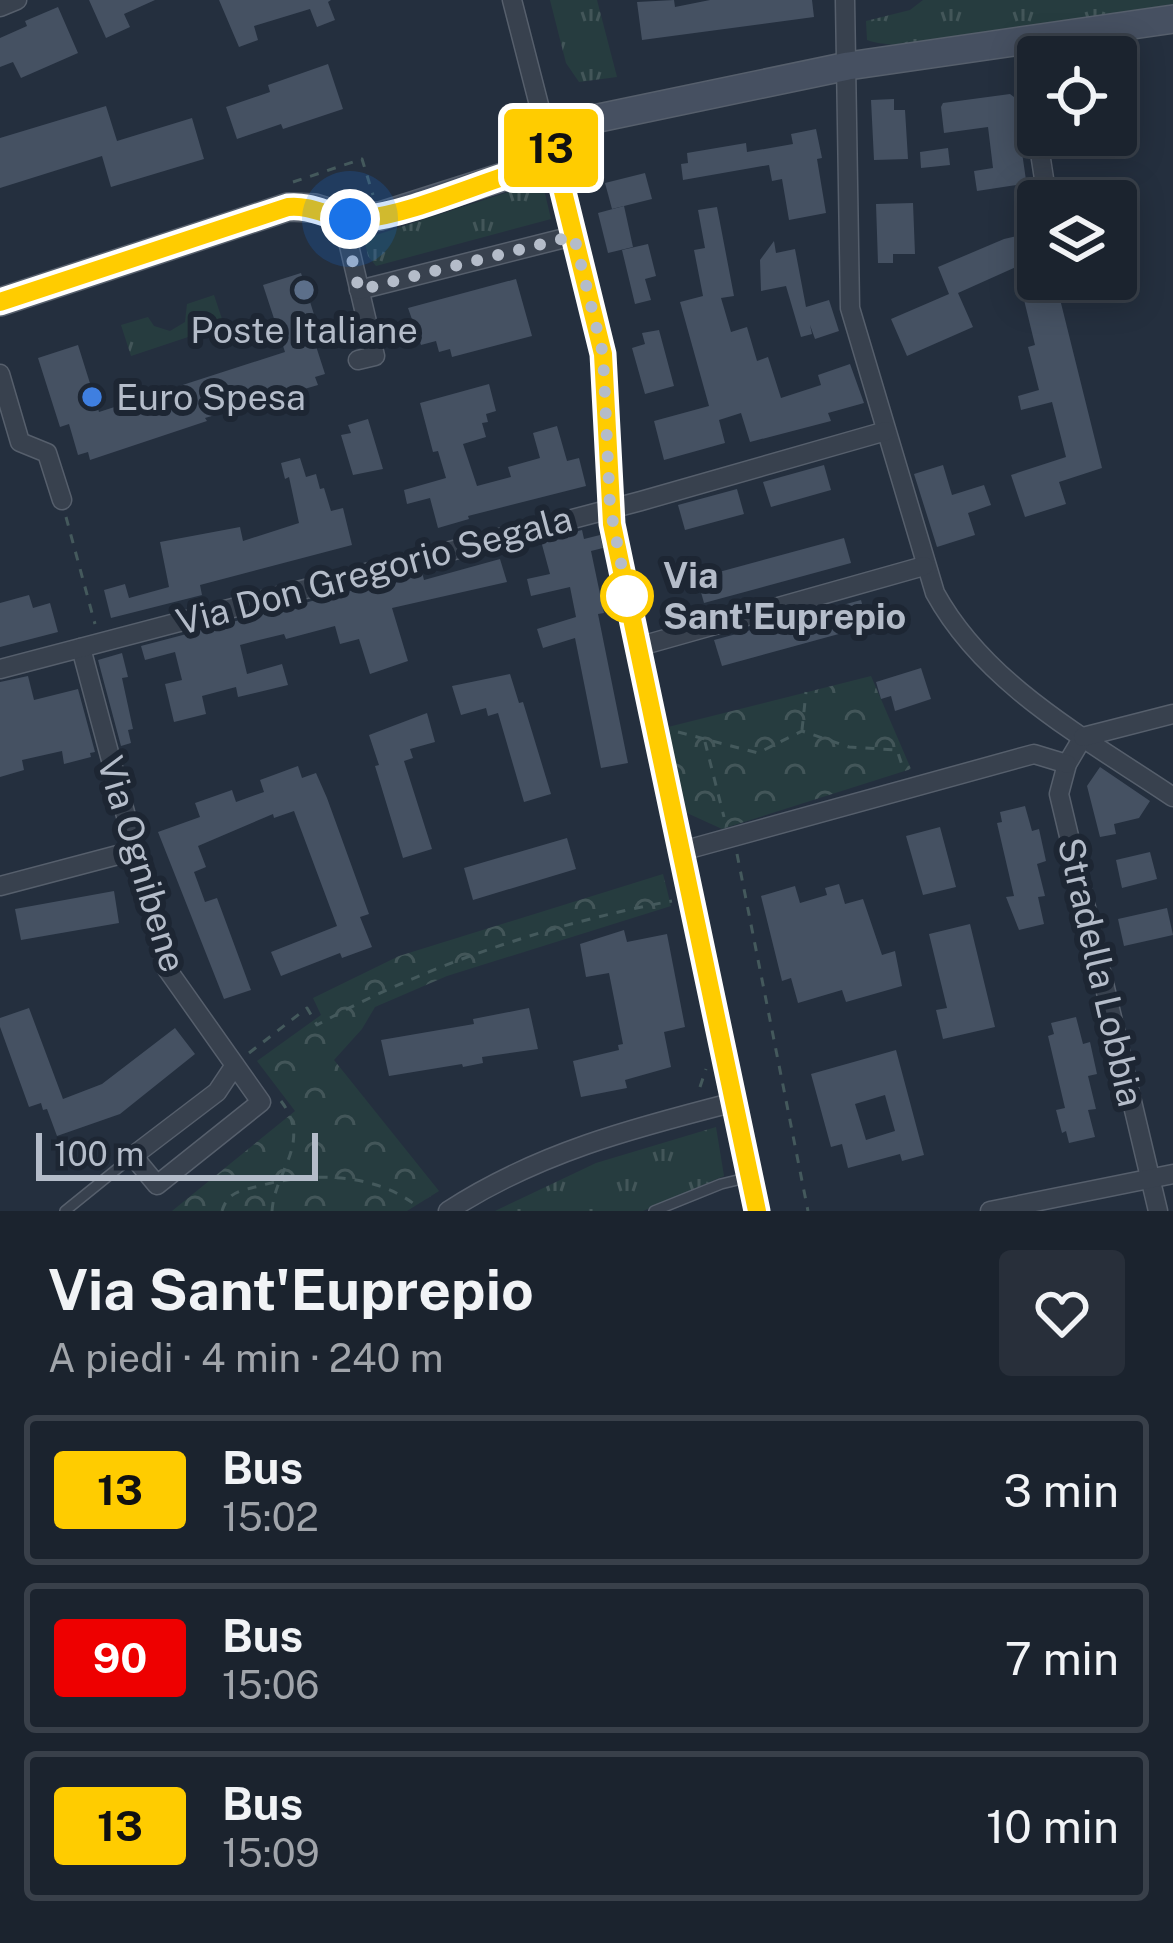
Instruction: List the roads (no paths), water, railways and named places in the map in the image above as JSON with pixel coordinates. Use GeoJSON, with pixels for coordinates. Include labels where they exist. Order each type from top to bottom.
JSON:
{"type":"FeatureCollection","features":[{"type":"Feature","properties":{"kind":"street"},"geometry":{"type":"LineString","coordinates":[[0,7],[16,0]]}},
{"type":"Feature","properties":{"kind":"street"},"geometry":{"type":"LineString","coordinates":[[512,0],[603,354],[610,507],[757,1211]]}},
{"type":"Feature","properties":{"kind":"street"},"geometry":{"type":"LineString","coordinates":[[845,0],[850,308],[925,566],[955,629],[987,666],[1173,797]]}},
{"type":"Feature","properties":{"kind":"street"},"geometry":{"type":"LineString","coordinates":[[1067,36],[1173,19]]}},
{"type":"Feature","properties":{"kind":"street"},"geometry":{"type":"LineString","coordinates":[[0,302],[288,207],[315,208],[350,219],[380,216],[541,165],[570,124],[848,66],[1017,44]]}},
{"type":"Feature","properties":{"kind":"street"},"geometry":{"type":"LineString","coordinates":[[350,219],[347,237],[375,356],[358,360]]}},
{"type":"Feature","properties":{"kind":"street"},"geometry":{"type":"LineString","coordinates":[[359,290],[574,236]]}},
{"type":"Feature","properties":{"kind":"street"},"geometry":{"type":"LineString","coordinates":[[0,374],[20,442],[47,452],[62,500]]}},
{"type":"Feature","properties":{"kind":"street","name":"Via Don Gregorio Segala"},"geometry":{"type":"LineString","coordinates":[[0,670],[886,431]]}},
{"type":"Feature","properties":{"kind":"street"},"geometry":{"type":"LineString","coordinates":[[638,647],[925,566]]}},
{"type":"Feature","properties":{"kind":"street","name":"Via Ognibene"},"geometry":{"type":"LineString","coordinates":[[81,648],[166,969],[261,1102],[157,1186],[133,1156]]}},
{"type":"Feature","properties":{"kind":"street"},"geometry":{"type":"LineString","coordinates":[[682,851],[1034,754],[1067,764],[1084,737],[1173,714]]}},
{"type":"Feature","properties":{"kind":"street","name":"Stradella Lobbia"},"geometry":{"type":"LineString","coordinates":[[1067,764],[1059,794],[1158,1211]]}},
{"type":"Feature","properties":{"kind":"street"},"geometry":{"type":"LineString","coordinates":[[0,886],[133,851]]}},
{"type":"Feature","properties":{"kind":"street"},"geometry":{"type":"LineString","coordinates":[[133,1156],[217,1092],[235,1065]]}},
{"type":"Feature","properties":{"kind":"street"},"geometry":{"type":"LineString","coordinates":[[448,1211],[533,1164],[600,1137],[735,1102]]}},
{"type":"Feature","properties":{"kind":"street"},"geometry":{"type":"LineString","coordinates":[[990,1211],[1173,1174]]}},
{"type":"Feature","properties":{"kind":"lane"},"geometry":{"type":"LineString","coordinates":[[65,1211],[133,1156]]}},
{"type":"Feature","properties":{"kind":"lane"},"geometry":{"type":"LineString","coordinates":[[654,1211],[750,1177]]}},
{"type":"Feature","properties":{"kind":"place","name":"Poste Italiane"},"geometry":{"type":"Point","coordinates":[304,290]}},
{"type":"Feature","properties":{"kind":"place","name":"Euro Spesa"},"geometry":{"type":"Point","coordinates":[92,397]}},
{"type":"Feature","properties":{"kind":"place","name":"Via Sant'Euprepio"},"geometry":{"type":"Point","coordinates":[627,596]}}]}
